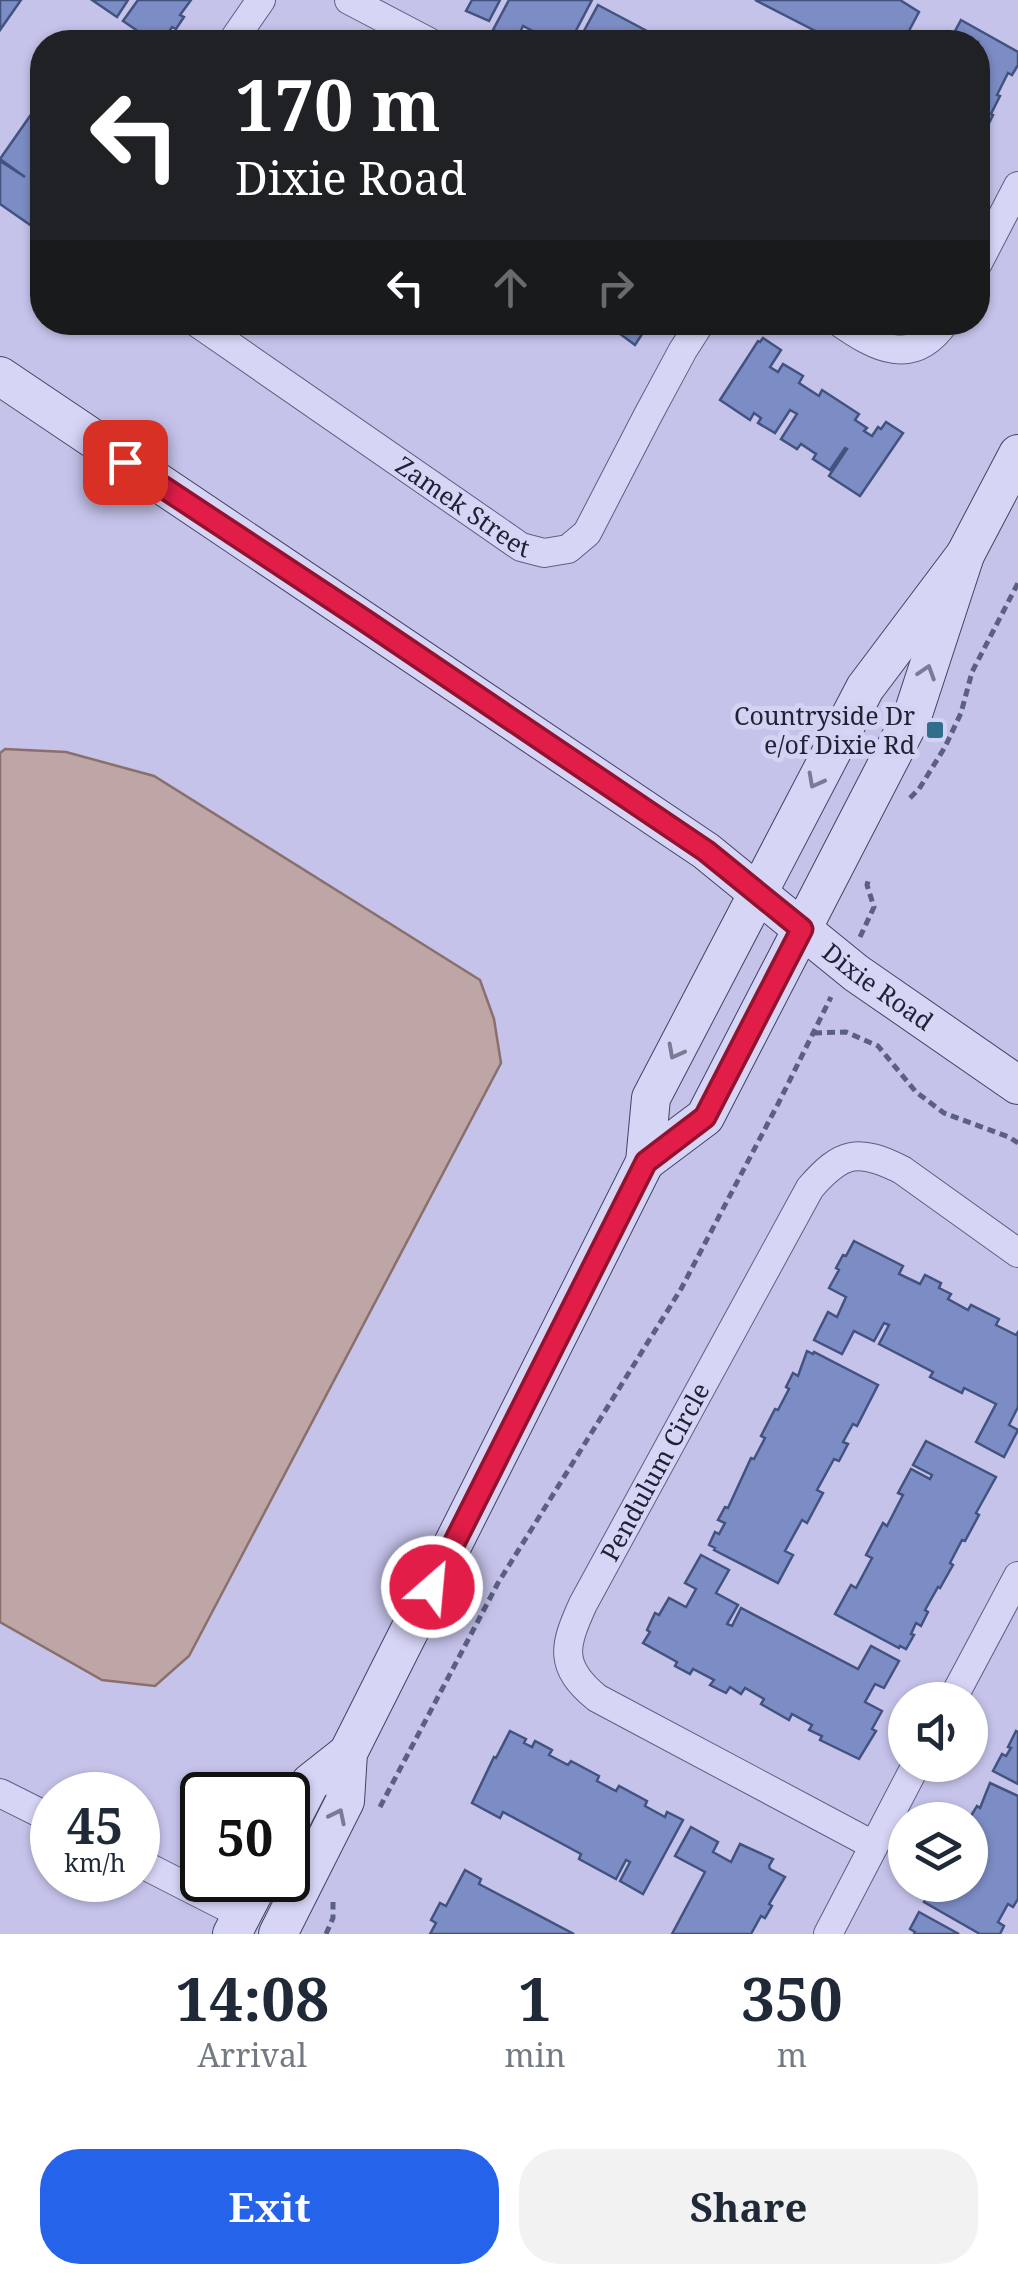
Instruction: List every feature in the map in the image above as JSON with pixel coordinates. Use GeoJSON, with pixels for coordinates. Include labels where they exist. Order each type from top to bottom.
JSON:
{"type":"FeatureCollection","features":[{"type":"Feature","properties":{"kind":"main road","name":"Dixie Road"},"geometry":{"type":"LineString","coordinates":[[0,376],[674,828],[856,973],[1018,1085]]}},
{"type":"Feature","properties":{"kind":"main road"},"geometry":{"type":"LineString","coordinates":[[646,1162],[705,1117],[913,714],[966,555],[1018,454]]}},
{"type":"Feature","properties":{"kind":"main road"},"geometry":{"type":"LineString","coordinates":[[278,1934],[346,1801],[348,1753],[646,1162],[651,1098],[865,688],[966,555]]}},
{"type":"Feature","properties":{"kind":"main road"},"geometry":{"type":"LineString","coordinates":[[310,1783],[348,1753]]}},
{"type":"Feature","properties":{"kind":"main road"},"geometry":{"type":"LineString","coordinates":[[237,1925],[249,1902]]}},
{"type":"Feature","properties":{"kind":"street"},"geometry":{"type":"LineString","coordinates":[[240,30],[260,0]]}},
{"type":"Feature","properties":{"kind":"street"},"geometry":{"type":"LineString","coordinates":[[349,0],[406,30]]}},
{"type":"Feature","properties":{"kind":"street"},"geometry":{"type":"LineString","coordinates":[[990,240],[1018,186]]}},
{"type":"Feature","properties":{"kind":"street","name":"Zamek Street"},"geometry":{"type":"LineString","coordinates":[[215,335],[521,547],[544,552],[568,549],[588,532],[693,335]]}},
{"type":"Feature","properties":{"kind":"street"},"geometry":{"type":"LineString","coordinates":[[858,335],[892,350],[915,349],[935,335]]}},
{"type":"Feature","properties":{"kind":"street","name":"Pendulum Circle"},"geometry":{"type":"LineString","coordinates":[[873,1844],[597,1698],[573,1674],[568,1641],[584,1604],[810,1188],[825,1171],[841,1159],[862,1156],[883,1161],[902,1170],[1018,1253]]}},
{"type":"Feature","properties":{"kind":"street"},"geometry":{"type":"LineString","coordinates":[[962,1682],[1018,1576]]}},
{"type":"Feature","properties":{"kind":"street"},"geometry":{"type":"LineString","coordinates":[[828,1934],[907,1782]]}},
{"type":"Feature","properties":{"kind":"street"},"geometry":{"type":"LineString","coordinates":[[0,1792],[30,1808]]}},
{"type":"Feature","properties":{"kind":"street"},"geometry":{"type":"LineString","coordinates":[[160,1876],[237,1925]]}},
{"type":"Feature","properties":{"kind":"path"},"geometry":{"type":"LineString","coordinates":[[909,799],[945,747],[961,714],[972,672],[1018,583]]}},
{"type":"Feature","properties":{"kind":"path"},"geometry":{"type":"LineString","coordinates":[[872,866],[868,885],[874,907]]}},
{"type":"Feature","properties":{"kind":"path"},"geometry":{"type":"LineString","coordinates":[[372,1821],[498,1583],[681,1289],[814,1033],[846,1032],[878,1046],[916,1092],[944,1114],[1018,1142]]}},
{"type":"Feature","properties":{"kind":"path"},"geometry":{"type":"LineString","coordinates":[[326,1934],[333,1918],[333,1898]]}},
{"type":"Feature","properties":{"kind":"shaded area"},"geometry":{"type":"Polygon","coordinates":[[[5,749],[66,752],[154,776],[480,980],[494,1019],[501,1063],[189,1656],[155,1686],[102,1680],[0,1622],[0,753],[5,749]]]}},
{"type":"Feature","properties":{"kind":"building"},"geometry":{"type":"Polygon","coordinates":[[[0,0],[21,0],[0,30],[0,0]]]}},
{"type":"Feature","properties":{"kind":"building"},"geometry":{"type":"Polygon","coordinates":[[[92,0],[128,0],[117,17],[92,0]]]}},
{"type":"Feature","properties":{"kind":"building"},"geometry":{"type":"Polygon","coordinates":[[[138,0],[191,0],[176,29],[136,30],[123,21],[138,0]]]}},
{"type":"Feature","properties":{"kind":"building"},"geometry":{"type":"Polygon","coordinates":[[[472,0],[500,0],[489,21],[466,11],[472,0]]]}},
{"type":"Feature","properties":{"kind":"building"},"geometry":{"type":"Polygon","coordinates":[[[509,0],[592,0],[576,30],[531,30],[523,26],[521,30],[493,30],[509,0]]]}},
{"type":"Feature","properties":{"kind":"building"},"geometry":{"type":"Polygon","coordinates":[[[755,0],[900,0],[919,12],[909,30],[814,30],[755,0]]]}},
{"type":"Feature","properties":{"kind":"building"},"geometry":{"type":"Polygon","coordinates":[[[598,5],[645,30],[584,30],[598,5]]]}},
{"type":"Feature","properties":{"kind":"building"},"geometry":{"type":"Polygon","coordinates":[[[961,20],[979,30],[956,30],[961,20]]]}},
{"type":"Feature","properties":{"kind":"building"},"geometry":{"type":"Polygon","coordinates":[[[990,36],[1018,52],[1018,65],[1012,75],[1008,73],[997,95],[1000,96],[990,121],[990,36]]]}},
{"type":"Feature","properties":{"kind":"building"},"geometry":{"type":"Polygon","coordinates":[[[30,116],[30,225],[0,204],[0,161],[25,177],[0,159],[30,116]]]}},
{"type":"Feature","properties":{"kind":"building"},"geometry":{"type":"Polygon","coordinates":[[[622,335],[642,335],[635,345],[622,335]]]}},
{"type":"Feature","properties":{"kind":"building"},"geometry":{"type":"Polygon","coordinates":[[[763,338],[781,350],[770,367],[778,372],[783,364],[803,376],[799,383],[819,396],[822,390],[859,414],[855,420],[867,428],[864,431],[872,436],[886,422],[903,433],[860,496],[829,476],[847,449],[830,470],[813,459],[816,454],[801,444],[797,449],[781,439],[797,414],[790,410],[775,433],[758,423],[761,418],[754,413],[750,420],[720,400],[763,338]]]}},
{"type":"Feature","properties":{"kind":"building"},"geometry":{"type":"Polygon","coordinates":[[[854,1241],[903,1266],[899,1274],[920,1284],[925,1275],[941,1283],[939,1288],[951,1294],[948,1299],[968,1310],[971,1305],[999,1319],[996,1325],[1016,1335],[1018,1332],[1018,1407],[1009,1425],[1018,1430],[1004,1457],[976,1442],[996,1404],[930,1377],[933,1372],[879,1344],[889,1325],[884,1323],[874,1341],[854,1331],[842,1354],[814,1340],[828,1312],[837,1317],[846,1297],[829,1288],[839,1270],[836,1268],[854,1241]]]}},
{"type":"Feature","properties":{"kind":"building"},"geometry":{"type":"Polygon","coordinates":[[[807,1351],[878,1385],[857,1426],[853,1424],[843,1442],[848,1444],[839,1461],[834,1459],[817,1490],[823,1493],[807,1523],[802,1520],[785,1551],[793,1555],[778,1583],[709,1545],[725,1523],[718,1520],[765,1438],[761,1436],[789,1389],[786,1387],[793,1373],[798,1376],[807,1351]]]}},
{"type":"Feature","properties":{"kind":"building"},"geometry":{"type":"Polygon","coordinates":[[[926,1441],[996,1477],[950,1563],[953,1565],[925,1610],[928,1612],[921,1626],[916,1623],[906,1649],[835,1614],[851,1585],[856,1588],[872,1558],[866,1555],[883,1523],[887,1526],[911,1469],[930,1479],[932,1475],[913,1465],[926,1441]]]}},
{"type":"Feature","properties":{"kind":"building"},"geometry":{"type":"Polygon","coordinates":[[[701,1555],[729,1570],[716,1593],[738,1605],[727,1624],[732,1626],[741,1608],[858,1669],[871,1646],[899,1661],[884,1688],[875,1684],[865,1702],[882,1711],[872,1729],[876,1731],[859,1759],[820,1740],[822,1736],[809,1730],[812,1725],[792,1714],[789,1720],[761,1704],[764,1699],[745,1688],[741,1694],[730,1687],[726,1693],[710,1685],[714,1680],[693,1669],[690,1674],[643,1643],[655,1613],[659,1615],[669,1598],[686,1607],[696,1589],[685,1583],[701,1555]]]}},
{"type":"Feature","properties":{"kind":"building"},"geometry":{"type":"Polygon","coordinates":[[[510,1731],[526,1739],[524,1743],[532,1747],[535,1741],[552,1750],[549,1755],[599,1776],[597,1781],[616,1791],[619,1786],[647,1801],[645,1806],[665,1817],[667,1812],[683,1820],[643,1894],[620,1881],[630,1862],[626,1860],[616,1879],[579,1859],[581,1854],[503,1812],[500,1818],[472,1803],[510,1731]]]}},
{"type":"Feature","properties":{"kind":"building"},"geometry":{"type":"Polygon","coordinates":[[[1016,1731],[1018,1784],[993,1771],[1002,1754],[1006,1756],[1011,1748],[1008,1747],[1016,1731]]]}},
{"type":"Feature","properties":{"kind":"building"},"geometry":{"type":"Polygon","coordinates":[[[990,1783],[1018,1796],[1018,1899],[1013,1907],[1008,1904],[998,1922],[1004,1926],[1000,1934],[980,1934],[924,1902],[988,1902],[988,1802],[982,1802],[990,1783]]]}},
{"type":"Feature","properties":{"kind":"building"},"geometry":{"type":"Polygon","coordinates":[[[691,1827],[718,1842],[713,1852],[731,1862],[740,1844],[773,1859],[770,1869],[785,1877],[765,1918],[761,1916],[751,1934],[672,1934],[705,1872],[675,1856],[691,1827]]]}},
{"type":"Feature","properties":{"kind":"building"},"geometry":{"type":"Polygon","coordinates":[[[465,1870],[481,1879],[479,1884],[574,1934],[430,1934],[436,1923],[431,1920],[440,1903],[446,1906],[465,1870]]]}},
{"type":"Feature","properties":{"kind":"building"},"geometry":{"type":"Polygon","coordinates":[[[919,1912],[959,1934],[914,1934],[910,1929],[919,1912]]]}},
{"type":"Feature","properties":{"kind":"place","name":"Countryside Dr e/of Dixie Rd"},"geometry":{"type":"Point","coordinates":[935,730]}},
{"type":"Feature","properties":{"kind":"route"},"geometry":{"type":"LineString","coordinates":[[125,462],[706,851],[802,929],[705,1117],[646,1162],[432,1587]]}}]}
